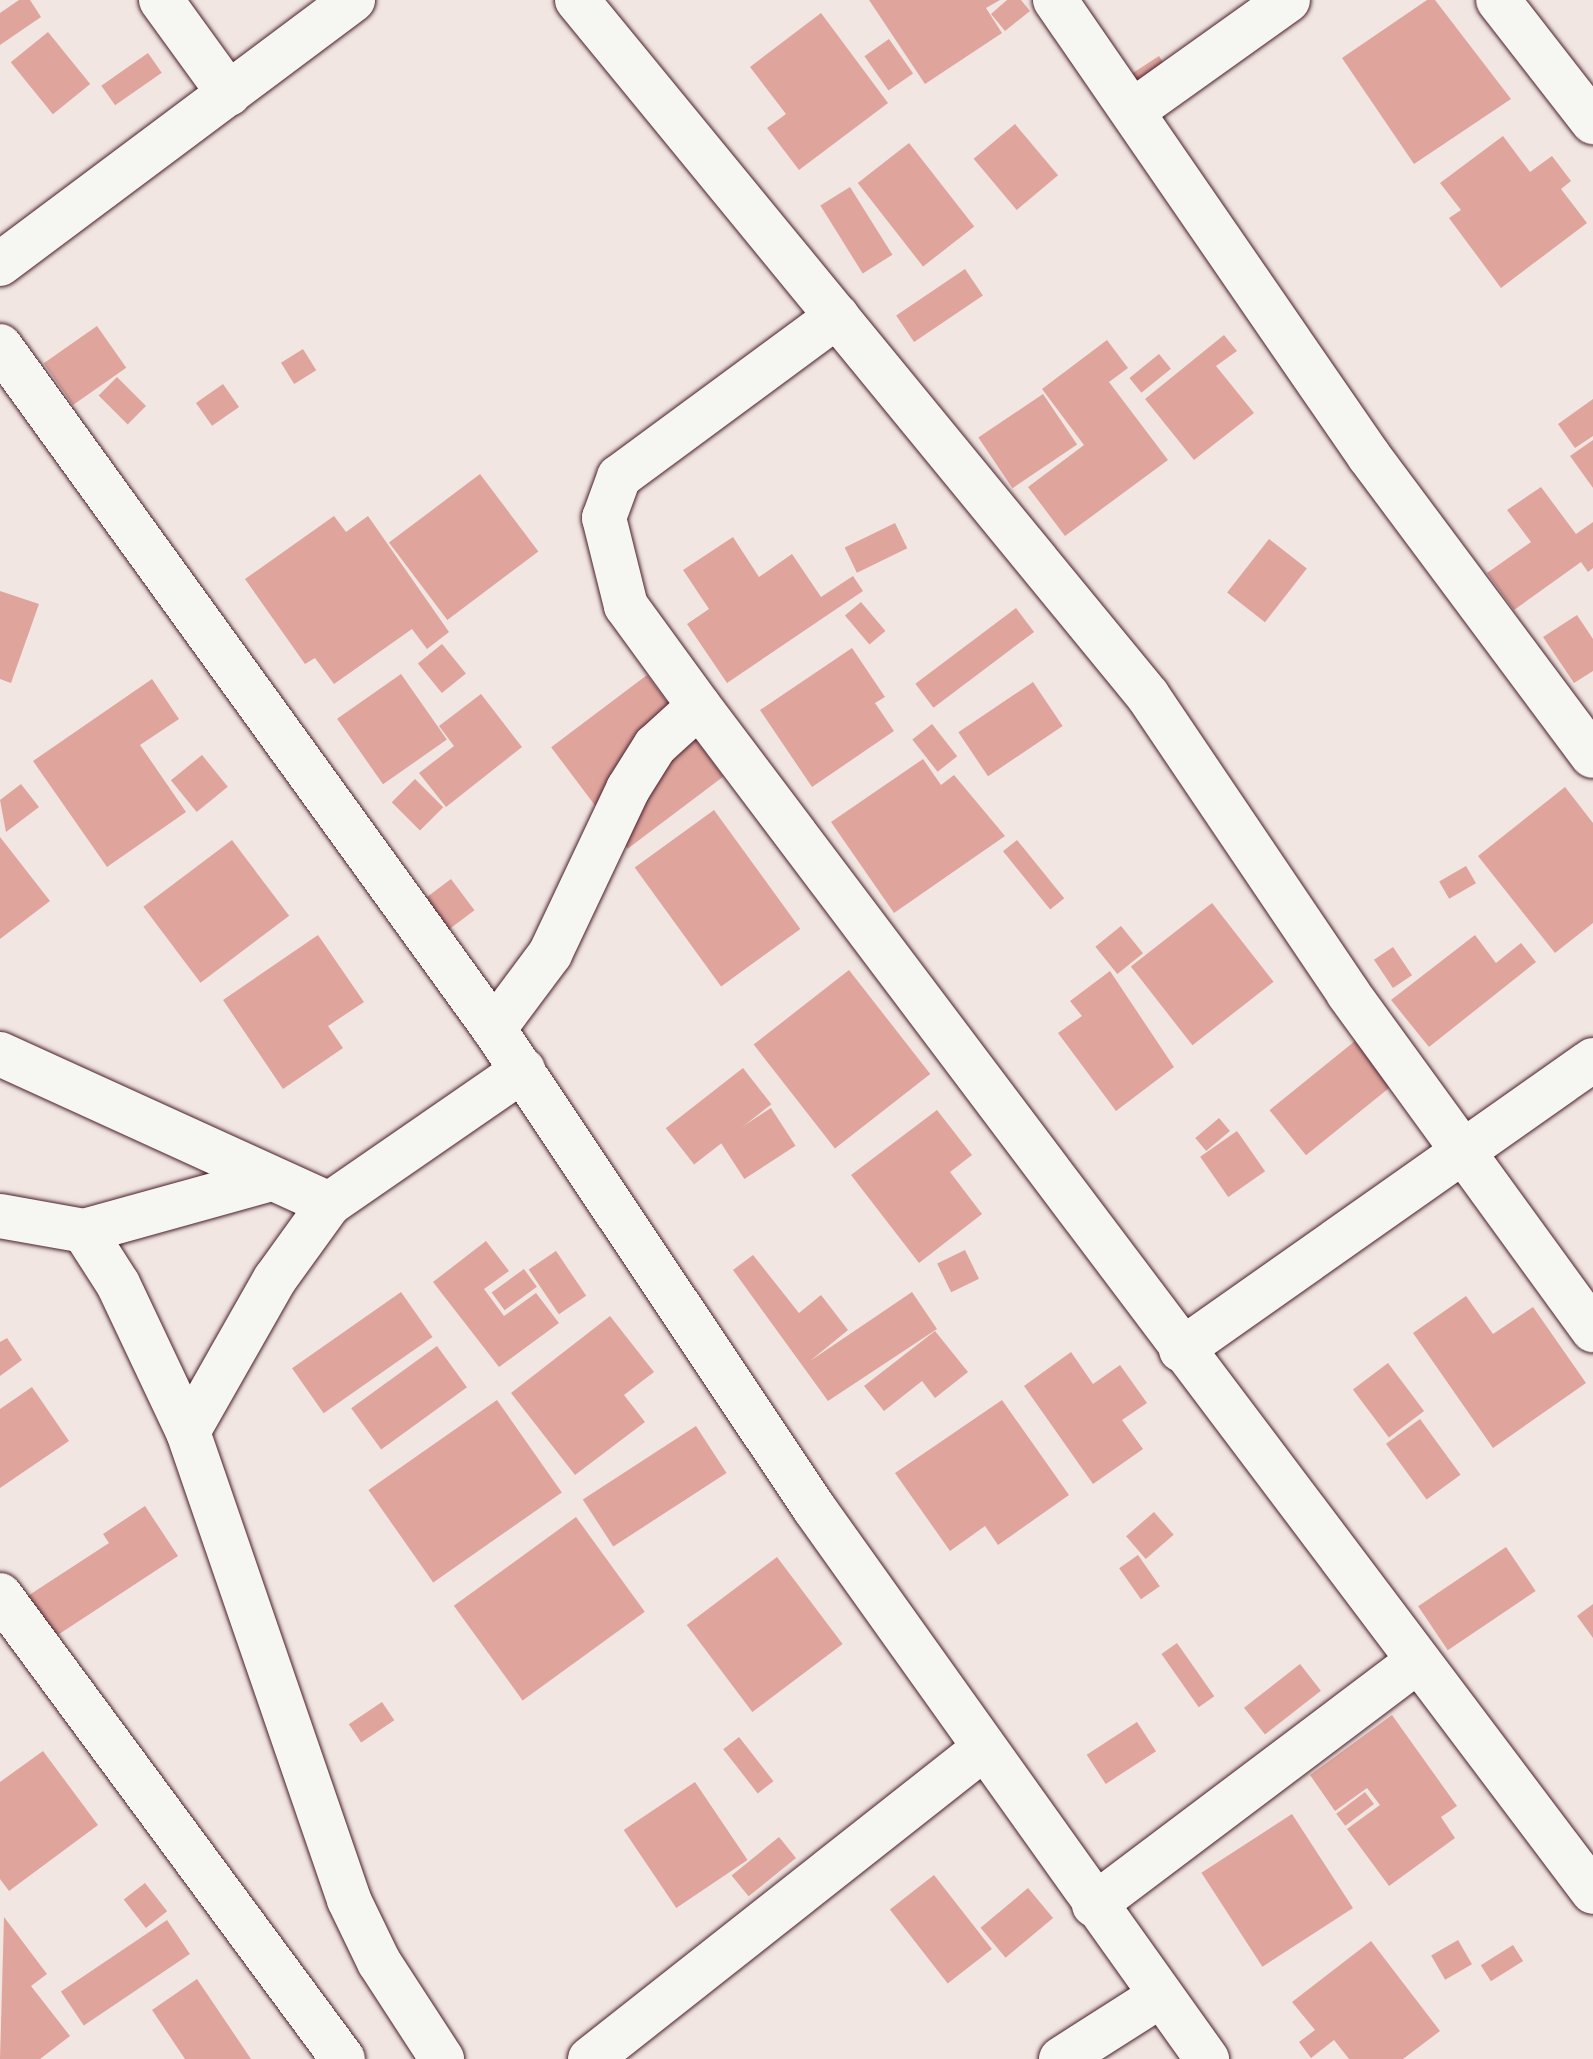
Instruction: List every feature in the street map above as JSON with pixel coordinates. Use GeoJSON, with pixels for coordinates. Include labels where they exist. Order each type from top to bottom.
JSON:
{"type":"FeatureCollection","features":[{"type":"Feature","properties":{"kind":"street"},"geometry":{"type":"LineString","coordinates":[[161,0],[229,94]]}},
{"type":"Feature","properties":{"kind":"street"},"geometry":{"type":"LineString","coordinates":[[0,264],[353,0]]}},
{"type":"Feature","properties":{"kind":"street"},"geometry":{"type":"LineString","coordinates":[[577,0],[1148,696],[1348,993],[1466,1151],[1593,1330]]}},
{"type":"Feature","properties":{"kind":"street"},"geometry":{"type":"LineString","coordinates":[[1055,0],[1134,110],[1360,444],[1593,756]]}},
{"type":"Feature","properties":{"kind":"street"},"geometry":{"type":"LineString","coordinates":[[1134,110],[1288,0]]}},
{"type":"Feature","properties":{"kind":"street"},"geometry":{"type":"LineString","coordinates":[[1498,0],[1593,122]]}},
{"type":"Feature","properties":{"kind":"street"},"geometry":{"type":"LineString","coordinates":[[837,316],[619,477],[604,518],[626,606],[1415,1663],[1588,1875]]}},
{"type":"Feature","properties":{"kind":"street"},"geometry":{"type":"LineString","coordinates":[[0,346],[523,1070],[983,1749],[1207,2059]]}},
{"type":"Feature","properties":{"kind":"street"},"geometry":{"type":"LineString","coordinates":[[494,1029],[550,954],[655,746],[699,706]]}},
{"type":"Feature","properties":{"kind":"street"},"geometry":{"type":"LineString","coordinates":[[0,1054],[329,1204]]}},
{"type":"Feature","properties":{"kind":"street"},"geometry":{"type":"LineString","coordinates":[[1181,1350],[1593,1060]]}},
{"type":"Feature","properties":{"kind":"street"},"geometry":{"type":"LineString","coordinates":[[188,1432],[275,1279],[329,1204],[523,1070]]}},
{"type":"Feature","properties":{"kind":"street"},"geometry":{"type":"LineString","coordinates":[[0,1187],[15,1219],[84,1231],[272,1179]]}},
{"type":"Feature","properties":{"kind":"street"},"geometry":{"type":"LineString","coordinates":[[84,1231],[118,1284],[188,1432],[349,1900],[379,1962],[442,2059]]}},
{"type":"Feature","properties":{"kind":"street"},"geometry":{"type":"LineString","coordinates":[[0,1595],[343,2059]]}},
{"type":"Feature","properties":{"kind":"street"},"geometry":{"type":"LineString","coordinates":[[1094,1905],[1415,1663]]}},
{"type":"Feature","properties":{"kind":"street"},"geometry":{"type":"LineString","coordinates":[[590,2059],[983,1749]]}},
{"type":"Feature","properties":{"kind":"street"},"geometry":{"type":"LineString","coordinates":[[1061,2059],[1160,1996]]}},
{"type":"Feature","properties":{"kind":"building"},"geometry":{"type":"Polygon","coordinates":[[[19,0],[30,0],[41,17],[0,45],[0,13],[19,0]]]}},
{"type":"Feature","properties":{"kind":"building"},"geometry":{"type":"Polygon","coordinates":[[[869,0],[1000,0],[986,8],[1002,33],[925,84],[869,0]]]}},
{"type":"Feature","properties":{"kind":"building"},"geometry":{"type":"Polygon","coordinates":[[[1007,0],[1021,0],[1030,11],[1005,31],[991,14],[1007,0]]]}},
{"type":"Feature","properties":{"kind":"building"},"geometry":{"type":"Polygon","coordinates":[[[1427,0],[1435,0],[1511,99],[1414,164],[1342,58],[1427,0]]]}},
{"type":"Feature","properties":{"kind":"building"},"geometry":{"type":"Polygon","coordinates":[[[821,13],[888,103],[799,170],[767,128],[786,114],[750,67],[821,13]]]}},
{"type":"Feature","properties":{"kind":"building"},"geometry":{"type":"Polygon","coordinates":[[[48,32],[90,84],[53,114],[11,62],[48,32]]]}},
{"type":"Feature","properties":{"kind":"building"},"geometry":{"type":"Polygon","coordinates":[[[889,39],[913,73],[889,91],[864,56],[889,39]]]}},
{"type":"Feature","properties":{"kind":"building"},"geometry":{"type":"Polygon","coordinates":[[[148,53],[162,73],[115,105],[101,86],[148,53]]]}},
{"type":"Feature","properties":{"kind":"building"},"geometry":{"type":"Polygon","coordinates":[[[1159,56],[1178,85],[1151,103],[1132,73],[1159,56]]]}},
{"type":"Feature","properties":{"kind":"building"},"geometry":{"type":"Polygon","coordinates":[[[1015,124],[1058,175],[1017,210],[974,159],[1015,124]]]}},
{"type":"Feature","properties":{"kind":"building"},"geometry":{"type":"Polygon","coordinates":[[[1503,136],[1530,172],[1552,156],[1571,181],[1561,189],[1587,223],[1501,288],[1449,218],[1461,210],[1440,183],[1503,136]]]}},
{"type":"Feature","properties":{"kind":"building"},"geometry":{"type":"Polygon","coordinates":[[[909,143],[974,227],[923,267],[858,183],[909,143]]]}},
{"type":"Feature","properties":{"kind":"building"},"geometry":{"type":"Polygon","coordinates":[[[850,187],[892,255],[863,273],[820,206],[850,187]]]}},
{"type":"Feature","properties":{"kind":"building"},"geometry":{"type":"Polygon","coordinates":[[[965,269],[983,296],[914,342],[896,315],[965,269]]]}},
{"type":"Feature","properties":{"kind":"building"},"geometry":{"type":"Polygon","coordinates":[[[97,326],[126,368],[73,405],[44,363],[97,326]]]}},
{"type":"Feature","properties":{"kind":"building"},"geometry":{"type":"Polygon","coordinates":[[[1224,335],[1237,351],[1216,366],[1254,413],[1194,460],[1145,399],[1224,335]]]}},
{"type":"Feature","properties":{"kind":"building"},"geometry":{"type":"Polygon","coordinates":[[[1107,340],[1128,368],[1109,382],[1168,460],[1065,536],[1028,487],[1084,445],[1042,389],[1107,340]]]}},
{"type":"Feature","properties":{"kind":"building"},"geometry":{"type":"Polygon","coordinates":[[[303,349],[316,370],[294,384],[281,363],[303,349]]]}},
{"type":"Feature","properties":{"kind":"building"},"geometry":{"type":"Polygon","coordinates":[[[1159,354],[1171,369],[1141,393],[1129,378],[1159,354]]]}},
{"type":"Feature","properties":{"kind":"building"},"geometry":{"type":"Polygon","coordinates":[[[117,377],[146,406],[128,424],[99,395],[117,377]]]}},
{"type":"Feature","properties":{"kind":"building"},"geometry":{"type":"Polygon","coordinates":[[[223,384],[239,407],[212,426],[196,403],[223,384]]]}},
{"type":"Feature","properties":{"kind":"building"},"geometry":{"type":"Polygon","coordinates":[[[1043,394],[1077,445],[1012,488],[978,438],[1043,394]]]}},
{"type":"Feature","properties":{"kind":"building"},"geometry":{"type":"Polygon","coordinates":[[[1593,399],[1593,436],[1575,448],[1558,424],[1593,399]]]}},
{"type":"Feature","properties":{"kind":"building"},"geometry":{"type":"Polygon","coordinates":[[[1593,440],[1593,488],[1570,456],[1593,440]]]}},
{"type":"Feature","properties":{"kind":"building"},"geometry":{"type":"Polygon","coordinates":[[[480,474],[538,551],[447,620],[389,543],[480,474]]]}},
{"type":"Feature","properties":{"kind":"building"},"geometry":{"type":"Polygon","coordinates":[[[1541,487],[1576,534],[1593,522],[1593,568],[1588,572],[1581,562],[1514,610],[1487,573],[1531,542],[1507,510],[1541,487]]]}},
{"type":"Feature","properties":{"kind":"building"},"geometry":{"type":"Polygon","coordinates":[[[334,516],[346,532],[368,516],[449,632],[427,649],[412,629],[334,684],[315,658],[305,664],[245,579],[334,516]]]}},
{"type":"Feature","properties":{"kind":"building"},"geometry":{"type":"Polygon","coordinates":[[[895,523],[907,548],[857,573],[845,548],[895,523]]]}},
{"type":"Feature","properties":{"kind":"building"},"geometry":{"type":"Polygon","coordinates":[[[733,537],[759,577],[792,554],[821,597],[853,576],[863,591],[727,683],[687,624],[709,609],[683,570],[733,537]]]}},
{"type":"Feature","properties":{"kind":"building"},"geometry":{"type":"Polygon","coordinates":[[[1269,539],[1307,569],[1265,622],[1227,593],[1269,539]]]}},
{"type":"Feature","properties":{"kind":"building"},"geometry":{"type":"Polygon","coordinates":[[[0,591],[39,604],[11,683],[0,679],[0,591]]]}},
{"type":"Feature","properties":{"kind":"building"},"geometry":{"type":"Polygon","coordinates":[[[861,602],[885,631],[869,645],[845,615],[861,602]]]}},
{"type":"Feature","properties":{"kind":"building"},"geometry":{"type":"Polygon","coordinates":[[[1016,608],[1034,632],[933,708],[915,684],[1016,608]]]}},
{"type":"Feature","properties":{"kind":"building"},"geometry":{"type":"Polygon","coordinates":[[[1577,615],[1593,639],[1593,671],[1574,683],[1543,637],[1577,615]]]}},
{"type":"Feature","properties":{"kind":"building"},"geometry":{"type":"Polygon","coordinates":[[[442,644],[466,674],[442,693],[418,664],[442,644]]]}},
{"type":"Feature","properties":{"kind":"building"},"geometry":{"type":"Polygon","coordinates":[[[852,648],[885,697],[875,703],[894,731],[812,787],[760,710],[852,648]]]}},
{"type":"Feature","properties":{"kind":"building"},"geometry":{"type":"Polygon","coordinates":[[[401,674],[447,740],[383,784],[337,719],[401,674]]]}},
{"type":"Feature","properties":{"kind":"building"},"geometry":{"type":"Polygon","coordinates":[[[647,675],[723,776],[628,849],[551,747],[647,675]]]}},
{"type":"Feature","properties":{"kind":"building"},"geometry":{"type":"Polygon","coordinates":[[[152,679],[179,719],[140,745],[186,812],[107,867],[33,761],[152,679]]]}},
{"type":"Feature","properties":{"kind":"building"},"geometry":{"type":"Polygon","coordinates":[[[1033,682],[1063,726],[988,776],[958,732],[1033,682]]]}},
{"type":"Feature","properties":{"kind":"building"},"geometry":{"type":"Polygon","coordinates":[[[481,694],[522,747],[446,807],[419,773],[454,746],[439,726],[481,694]]]}},
{"type":"Feature","properties":{"kind":"building"},"geometry":{"type":"Polygon","coordinates":[[[932,724],[957,756],[938,772],[912,739],[932,724]]]}},
{"type":"Feature","properties":{"kind":"building"},"geometry":{"type":"Polygon","coordinates":[[[202,755],[228,787],[197,812],[171,780],[202,755]]]}},
{"type":"Feature","properties":{"kind":"building"},"geometry":{"type":"Polygon","coordinates":[[[923,759],[941,785],[954,775],[1005,836],[894,913],[831,822],[923,759]]]}},
{"type":"Feature","properties":{"kind":"building"},"geometry":{"type":"Polygon","coordinates":[[[415,779],[443,807],[420,831],[392,802],[415,779]]]}},
{"type":"Feature","properties":{"kind":"building"},"geometry":{"type":"Polygon","coordinates":[[[21,784],[39,807],[6,832],[0,800],[21,784]]]}},
{"type":"Feature","properties":{"kind":"building"},"geometry":{"type":"Polygon","coordinates":[[[1565,787],[1593,823],[1593,923],[1555,953],[1478,856],[1565,787]]]}},
{"type":"Feature","properties":{"kind":"building"},"geometry":{"type":"Polygon","coordinates":[[[714,810],[800,929],[721,987],[635,868],[714,810]]]}},
{"type":"Feature","properties":{"kind":"building"},"geometry":{"type":"Polygon","coordinates":[[[0,837],[50,901],[0,939],[0,837]]]}},
{"type":"Feature","properties":{"kind":"building"},"geometry":{"type":"Polygon","coordinates":[[[232,840],[289,916],[201,983],[143,907],[232,840]]]}},
{"type":"Feature","properties":{"kind":"building"},"geometry":{"type":"Polygon","coordinates":[[[1017,840],[1064,898],[1050,910],[1003,851],[1017,840]]]}},
{"type":"Feature","properties":{"kind":"building"},"geometry":{"type":"Polygon","coordinates":[[[1466,866],[1476,883],[1449,899],[1439,882],[1466,866]]]}},
{"type":"Feature","properties":{"kind":"building"},"geometry":{"type":"Polygon","coordinates":[[[451,879],[474,910],[448,930],[425,899],[451,879]]]}},
{"type":"Feature","properties":{"kind":"building"},"geometry":{"type":"Polygon","coordinates":[[[1212,903],[1274,982],[1192,1045],[1131,966],[1212,903]]]}},
{"type":"Feature","properties":{"kind":"building"},"geometry":{"type":"Polygon","coordinates":[[[1121,926],[1143,953],[1117,974],[1095,947],[1121,926]]]}},
{"type":"Feature","properties":{"kind":"building"},"geometry":{"type":"Polygon","coordinates":[[[318,935],[364,1002],[328,1026],[343,1048],[283,1089],[223,1000],[318,935]]]}},
{"type":"Feature","properties":{"kind":"building"},"geometry":{"type":"Polygon","coordinates":[[[1475,935],[1496,963],[1521,943],[1536,962],[1429,1047],[1391,1000],[1475,935]]]}},
{"type":"Feature","properties":{"kind":"building"},"geometry":{"type":"Polygon","coordinates":[[[1393,947],[1412,975],[1393,988],[1374,960],[1393,947]]]}},
{"type":"Feature","properties":{"kind":"building"},"geometry":{"type":"Polygon","coordinates":[[[849,970],[930,1074],[835,1149],[754,1044],[849,970]]]}},
{"type":"Feature","properties":{"kind":"building"},"geometry":{"type":"Polygon","coordinates":[[[1110,971],[1174,1067],[1116,1111],[1058,1033],[1082,1016],[1070,1001],[1110,971]]]}},
{"type":"Feature","properties":{"kind":"building"},"geometry":{"type":"Polygon","coordinates":[[[1355,1041],[1392,1086],[1306,1155],[1270,1110],[1355,1041]]]}},
{"type":"Feature","properties":{"kind":"building"},"geometry":{"type":"Polygon","coordinates":[[[743,1068],[771,1104],[694,1165],[666,1128],[743,1068]]]}},
{"type":"Feature","properties":{"kind":"building"},"geometry":{"type":"Polygon","coordinates":[[[771,1108],[796,1146],[744,1179],[720,1141],[771,1108]]]}},
{"type":"Feature","properties":{"kind":"building"},"geometry":{"type":"Polygon","coordinates":[[[937,1110],[972,1155],[950,1172],[982,1214],[919,1263],[851,1175],[937,1110]]]}},
{"type":"Feature","properties":{"kind":"building"},"geometry":{"type":"Polygon","coordinates":[[[1219,1118],[1230,1131],[1206,1151],[1195,1138],[1219,1118]]]}},
{"type":"Feature","properties":{"kind":"building"},"geometry":{"type":"Polygon","coordinates":[[[1237,1131],[1265,1171],[1228,1197],[1200,1157],[1237,1131]]]}},
{"type":"Feature","properties":{"kind":"building"},"geometry":{"type":"Polygon","coordinates":[[[486,1241],[509,1271],[484,1289],[504,1316],[536,1293],[559,1323],[499,1367],[433,1282],[486,1241]]]}},
{"type":"Feature","properties":{"kind":"building"},"geometry":{"type":"Polygon","coordinates":[[[965,1250],[979,1279],[951,1292],[937,1264],[965,1250]]]}},
{"type":"Feature","properties":{"kind":"building"},"geometry":{"type":"Polygon","coordinates":[[[556,1251],[586,1296],[559,1314],[529,1269],[556,1251]]]}},
{"type":"Feature","properties":{"kind":"building"},"geometry":{"type":"Polygon","coordinates":[[[753,1255],[799,1313],[821,1295],[848,1330],[810,1361],[912,1292],[937,1329],[828,1401],[733,1270],[753,1255]]]}},
{"type":"Feature","properties":{"kind":"building"},"geometry":{"type":"Polygon","coordinates":[[[524,1269],[537,1287],[505,1310],[492,1293],[524,1269]]]}},
{"type":"Feature","properties":{"kind":"building"},"geometry":{"type":"Polygon","coordinates":[[[401,1292],[433,1337],[324,1413],[292,1368],[401,1292]]]}},
{"type":"Feature","properties":{"kind":"building"},"geometry":{"type":"Polygon","coordinates":[[[1466,1296],[1493,1334],[1533,1307],[1586,1383],[1493,1448],[1413,1333],[1466,1296]]]}},
{"type":"Feature","properties":{"kind":"building"},"geometry":{"type":"Polygon","coordinates":[[[610,1316],[654,1372],[624,1395],[645,1422],[575,1475],[511,1393],[610,1316]]]}},
{"type":"Feature","properties":{"kind":"building"},"geometry":{"type":"Polygon","coordinates":[[[935,1331],[968,1372],[935,1398],[922,1381],[884,1411],[864,1386],[935,1331]]]}},
{"type":"Feature","properties":{"kind":"building"},"geometry":{"type":"Polygon","coordinates":[[[7,1338],[22,1360],[0,1376],[0,1342],[7,1338]]]}},
{"type":"Feature","properties":{"kind":"building"},"geometry":{"type":"Polygon","coordinates":[[[437,1346],[467,1387],[381,1450],[351,1408],[437,1346]]]}},
{"type":"Feature","properties":{"kind":"building"},"geometry":{"type":"Polygon","coordinates":[[[1071,1352],[1093,1384],[1120,1365],[1147,1403],[1122,1420],[1143,1449],[1093,1484],[1024,1386],[1071,1352]]]}},
{"type":"Feature","properties":{"kind":"building"},"geometry":{"type":"Polygon","coordinates":[[[1388,1363],[1424,1411],[1389,1437],[1353,1389],[1388,1363]]]}},
{"type":"Feature","properties":{"kind":"building"},"geometry":{"type":"Polygon","coordinates":[[[32,1387],[69,1441],[0,1488],[0,1409],[32,1387]]]}},
{"type":"Feature","properties":{"kind":"building"},"geometry":{"type":"Polygon","coordinates":[[[497,1400],[562,1493],[433,1583],[368,1490],[497,1400]]]}},
{"type":"Feature","properties":{"kind":"building"},"geometry":{"type":"Polygon","coordinates":[[[1002,1400],[1069,1495],[998,1545],[985,1526],[950,1551],[895,1473],[1002,1400]]]}},
{"type":"Feature","properties":{"kind":"building"},"geometry":{"type":"Polygon","coordinates":[[[1420,1419],[1461,1475],[1427,1500],[1386,1444],[1420,1419]]]}},
{"type":"Feature","properties":{"kind":"building"},"geometry":{"type":"Polygon","coordinates":[[[696,1426],[726,1473],[613,1546],[583,1500],[696,1426]]]}},
{"type":"Feature","properties":{"kind":"building"},"geometry":{"type":"Polygon","coordinates":[[[145,1506],[178,1556],[47,1642],[20,1601],[109,1543],[103,1534],[145,1506]]]}},
{"type":"Feature","properties":{"kind":"building"},"geometry":{"type":"Polygon","coordinates":[[[1154,1512],[1174,1535],[1146,1559],[1126,1536],[1154,1512]]]}},
{"type":"Feature","properties":{"kind":"building"},"geometry":{"type":"Polygon","coordinates":[[[576,1517],[645,1612],[523,1700],[454,1606],[576,1517]]]}},
{"type":"Feature","properties":{"kind":"building"},"geometry":{"type":"Polygon","coordinates":[[[1506,1547],[1536,1591],[1448,1650],[1418,1606],[1506,1547]]]}},
{"type":"Feature","properties":{"kind":"building"},"geometry":{"type":"Polygon","coordinates":[[[1138,1555],[1160,1586],[1141,1599],[1119,1568],[1138,1555]]]}},
{"type":"Feature","properties":{"kind":"building"},"geometry":{"type":"Polygon","coordinates":[[[777,1557],[843,1644],[752,1712],[687,1625],[777,1557]]]}},
{"type":"Feature","properties":{"kind":"building"},"geometry":{"type":"Polygon","coordinates":[[[1593,1604],[1593,1638],[1577,1616],[1593,1604]]]}},
{"type":"Feature","properties":{"kind":"building"},"geometry":{"type":"Polygon","coordinates":[[[1177,1643],[1214,1696],[1199,1707],[1161,1654],[1177,1643]]]}},
{"type":"Feature","properties":{"kind":"building"},"geometry":{"type":"Polygon","coordinates":[[[1300,1664],[1321,1691],[1265,1735],[1244,1708],[1300,1664]]]}},
{"type":"Feature","properties":{"kind":"building"},"geometry":{"type":"Polygon","coordinates":[[[382,1702],[394,1720],[361,1743],[349,1724],[382,1702]]]}},
{"type":"Feature","properties":{"kind":"building"},"geometry":{"type":"Polygon","coordinates":[[[1392,1715],[1457,1806],[1441,1817],[1455,1838],[1389,1886],[1347,1829],[1380,1805],[1367,1788],[1335,1811],[1310,1775],[1392,1715]]]}},
{"type":"Feature","properties":{"kind":"building"},"geometry":{"type":"Polygon","coordinates":[[[1137,1722],[1156,1751],[1106,1784],[1087,1755],[1137,1722]]]}},
{"type":"Feature","properties":{"kind":"building"},"geometry":{"type":"Polygon","coordinates":[[[739,1737],[773,1781],[758,1793],[723,1749],[739,1737]]]}},
{"type":"Feature","properties":{"kind":"building"},"geometry":{"type":"Polygon","coordinates":[[[43,1751],[98,1825],[9,1891],[0,1879],[0,1782],[43,1751]]]}},
{"type":"Feature","properties":{"kind":"building"},"geometry":{"type":"Polygon","coordinates":[[[695,1782],[748,1860],[676,1908],[624,1830],[695,1782]]]}},
{"type":"Feature","properties":{"kind":"building"},"geometry":{"type":"Polygon","coordinates":[[[1365,1792],[1374,1804],[1345,1826],[1336,1814],[1365,1792]]]}},
{"type":"Feature","properties":{"kind":"building"},"geometry":{"type":"Polygon","coordinates":[[[1292,1814],[1353,1908],[1262,1967],[1201,1873],[1292,1814]]]}},
{"type":"Feature","properties":{"kind":"building"},"geometry":{"type":"Polygon","coordinates":[[[779,1837],[796,1858],[749,1896],[732,1875],[779,1837]]]}},
{"type":"Feature","properties":{"kind":"building"},"geometry":{"type":"Polygon","coordinates":[[[934,1875],[992,1949],[948,1984],[890,1909],[934,1875]]]}},
{"type":"Feature","properties":{"kind":"building"},"geometry":{"type":"Polygon","coordinates":[[[145,1883],[167,1911],[146,1928],[124,1900],[145,1883]]]}},
{"type":"Feature","properties":{"kind":"building"},"geometry":{"type":"Polygon","coordinates":[[[1028,1888],[1053,1918],[1006,1958],[981,1928],[1028,1888]]]}},
{"type":"Feature","properties":{"kind":"building"},"geometry":{"type":"Polygon","coordinates":[[[4,1917],[47,1974],[31,1986],[70,2036],[40,2059],[0,2059],[4,1917]]]}},
{"type":"Feature","properties":{"kind":"building"},"geometry":{"type":"Polygon","coordinates":[[[167,1920],[190,1954],[84,2026],[61,1992],[167,1920]]]}},
{"type":"Feature","properties":{"kind":"building"},"geometry":{"type":"Polygon","coordinates":[[[1458,1940],[1472,1964],[1445,1980],[1431,1955],[1458,1940]]]}},
{"type":"Feature","properties":{"kind":"building"},"geometry":{"type":"Polygon","coordinates":[[[1371,1941],[1440,2031],[1403,2059],[1349,2059],[1334,2040],[1311,2058],[1299,2042],[1315,2030],[1292,2002],[1371,1941]]]}},
{"type":"Feature","properties":{"kind":"building"},"geometry":{"type":"Polygon","coordinates":[[[1513,1945],[1523,1961],[1491,1981],[1481,1965],[1513,1945]]]}},
{"type":"Feature","properties":{"kind":"building"},"geometry":{"type":"Polygon","coordinates":[[[197,1979],[251,2059],[185,2059],[152,2010],[197,1979]]]}}]}
